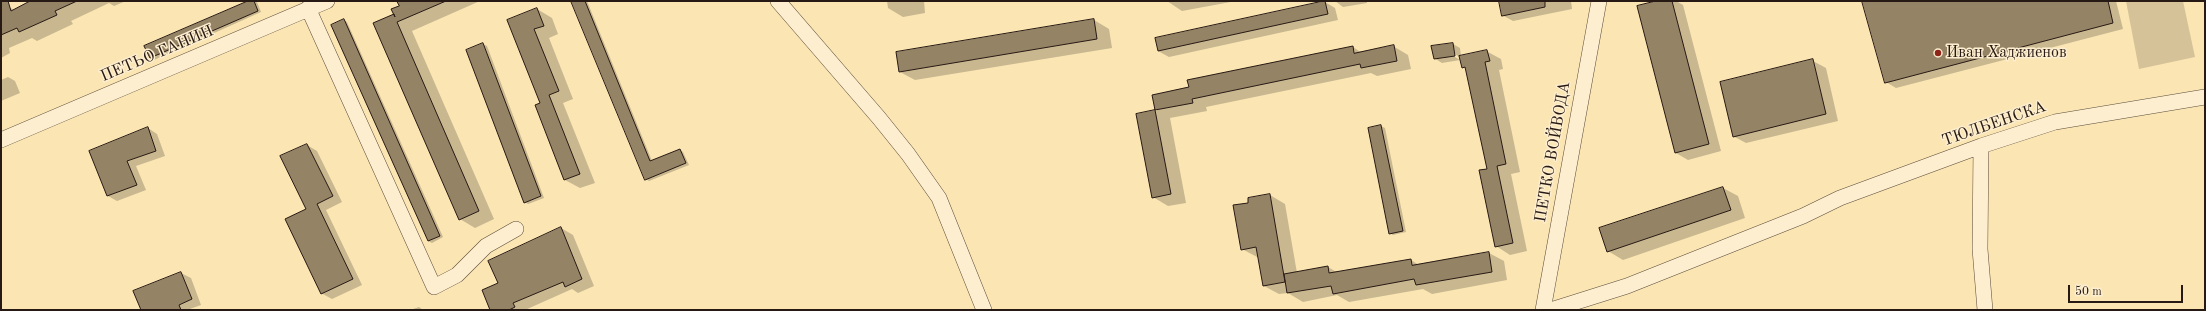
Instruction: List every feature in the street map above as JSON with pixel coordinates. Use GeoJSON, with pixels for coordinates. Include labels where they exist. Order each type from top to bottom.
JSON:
{"type":"FeatureCollection","features":[{"type":"Feature","properties":{"kind":"street","name":"ПЕТЬО ГАНИН"},"geometry":{"type":"LineString","coordinates":[[1,140],[308,8],[328,1]]}},
{"type":"Feature","properties":{"kind":"street"},"geometry":{"type":"LineString","coordinates":[[778,1],[879,118],[908,154],[939,198],[984,310]]}},
{"type":"Feature","properties":{"kind":"street","name":"ПЕТКО ВОЙВОДА"},"geometry":{"type":"LineString","coordinates":[[1543,310],[1599,1]]}},
{"type":"Feature","properties":{"kind":"street"},"geometry":{"type":"LineString","coordinates":[[308,8],[434,287],[457,275],[486,246],[516,229]]}},
{"type":"Feature","properties":{"kind":"street","name":"ТЮЛБЕНСКА"},"geometry":{"type":"LineString","coordinates":[[1551,310],[1627,286],[1803,216],[1840,198],[1981,146],[2055,122],[2205,97]]}},
{"type":"Feature","properties":{"kind":"street"},"geometry":{"type":"LineString","coordinates":[[1981,146],[1980,249],[1985,310]]}},
{"type":"Feature","properties":{"kind":"shaded area"},"geometry":{"type":"Polygon","coordinates":[[[2126,1],[2183,1],[2195,57],[2139,69],[2126,1]]]}},
{"type":"Feature","properties":{"kind":"building"},"geometry":{"type":"Polygon","coordinates":[[[1,1],[8,1],[11,11],[30,1],[77,1],[55,11],[57,15],[19,32],[17,28],[1,35],[1,1]]]}},
{"type":"Feature","properties":{"kind":"building"},"geometry":{"type":"Polygon","coordinates":[[[248,1],[254,1],[258,11],[150,58],[144,46],[248,1]]]}},
{"type":"Feature","properties":{"kind":"building"},"geometry":{"type":"Polygon","coordinates":[[[397,1],[446,1],[397,22],[479,211],[459,220],[373,23],[394,14],[391,9],[399,6],[397,1]]]}},
{"type":"Feature","properties":{"kind":"building"},"geometry":{"type":"Polygon","coordinates":[[[571,1],[585,1],[650,161],[680,149],[686,163],[645,180],[571,1]]]}},
{"type":"Feature","properties":{"kind":"building"},"geometry":{"type":"Polygon","coordinates":[[[1325,1],[1328,14],[1158,51],[1155,38],[1325,1]]]}},
{"type":"Feature","properties":{"kind":"building"},"geometry":{"type":"Polygon","coordinates":[[[1499,1],[1545,1],[1545,7],[1502,16],[1499,1]]]}},
{"type":"Feature","properties":{"kind":"building"},"geometry":{"type":"Polygon","coordinates":[[[1656,1],[1672,1],[1709,144],[1675,153],[1637,6],[1656,1]]]}},
{"type":"Feature","properties":{"kind":"building","name":"Иван Хаджиенов"},"geometry":{"type":"Polygon","coordinates":[[[1862,1],[2108,1],[2113,23],[1885,83],[1862,1]]]}},
{"type":"Feature","properties":{"kind":"building"},"geometry":{"type":"Polygon","coordinates":[[[537,8],[544,26],[534,29],[559,91],[549,95],[580,174],[564,180],[535,105],[540,103],[507,20],[537,8]]]}},
{"type":"Feature","properties":{"kind":"building"},"geometry":{"type":"Polygon","coordinates":[[[344,19],[440,236],[428,241],[331,25],[344,19]]]}},
{"type":"Feature","properties":{"kind":"building"},"geometry":{"type":"Polygon","coordinates":[[[1094,19],[1097,39],[899,72],[896,52],[1094,19]]]}},
{"type":"Feature","properties":{"kind":"building"},"geometry":{"type":"Polygon","coordinates":[[[483,43],[541,196],[524,203],[466,50],[483,43]]]}},
{"type":"Feature","properties":{"kind":"building"},"geometry":{"type":"Polygon","coordinates":[[[1453,43],[1455,56],[1434,59],[1431,46],[1453,43]]]}},
{"type":"Feature","properties":{"kind":"building"},"geometry":{"type":"Polygon","coordinates":[[[1394,45],[1397,61],[1361,68],[1360,64],[1192,99],[1193,103],[1155,110],[1152,95],[1189,87],[1187,80],[1353,46],[1354,53],[1394,45]]]}},
{"type":"Feature","properties":{"kind":"building"},"geometry":{"type":"Polygon","coordinates":[[[1487,50],[1490,61],[1485,62],[1506,164],[1497,166],[1513,243],[1495,247],[1479,170],[1487,169],[1465,67],[1462,68],[1459,56],[1487,50]]]}},
{"type":"Feature","properties":{"kind":"building"},"geometry":{"type":"Polygon","coordinates":[[[1813,59],[1826,114],[1733,137],[1720,82],[1813,59]]]}},
{"type":"Feature","properties":{"kind":"building"},"geometry":{"type":"Polygon","coordinates":[[[1155,110],[1171,194],[1152,198],[1136,114],[1155,110]]]}},
{"type":"Feature","properties":{"kind":"building"},"geometry":{"type":"Polygon","coordinates":[[[1381,125],[1403,231],[1389,234],[1368,128],[1381,125]]]}},
{"type":"Feature","properties":{"kind":"building"},"geometry":{"type":"Polygon","coordinates":[[[148,127],[156,151],[127,161],[137,185],[107,196],[89,151],[148,127]]]}},
{"type":"Feature","properties":{"kind":"building"},"geometry":{"type":"Polygon","coordinates":[[[307,144],[333,196],[317,204],[353,279],[321,294],[285,219],[306,209],[280,156],[307,144]]]}},
{"type":"Feature","properties":{"kind":"building"},"geometry":{"type":"Polygon","coordinates":[[[1723,187],[1731,210],[1607,252],[1599,228],[1723,187]]]}},
{"type":"Feature","properties":{"kind":"building"},"geometry":{"type":"Polygon","coordinates":[[[1270,194],[1285,282],[1263,286],[1256,247],[1241,250],[1233,205],[1248,203],[1248,198],[1270,194]]]}},
{"type":"Feature","properties":{"kind":"building"},"geometry":{"type":"Polygon","coordinates":[[[561,227],[582,279],[565,287],[563,282],[513,303],[515,307],[509,310],[490,310],[482,290],[498,283],[488,261],[561,227]]]}},
{"type":"Feature","properties":{"kind":"building"},"geometry":{"type":"Polygon","coordinates":[[[1489,252],[1492,272],[1416,285],[1414,279],[1333,294],[1331,286],[1287,293],[1284,274],[1328,266],[1329,273],[1411,259],[1412,265],[1489,252]]]}},
{"type":"Feature","properties":{"kind":"building"},"geometry":{"type":"Polygon","coordinates":[[[181,272],[192,299],[179,305],[181,310],[141,310],[133,291],[181,272]]]}},
{"type":"Feature","properties":{"kind":"place","name":"Иван Хаджиенов"},"geometry":{"type":"Point","coordinates":[1938,53]}}]}
